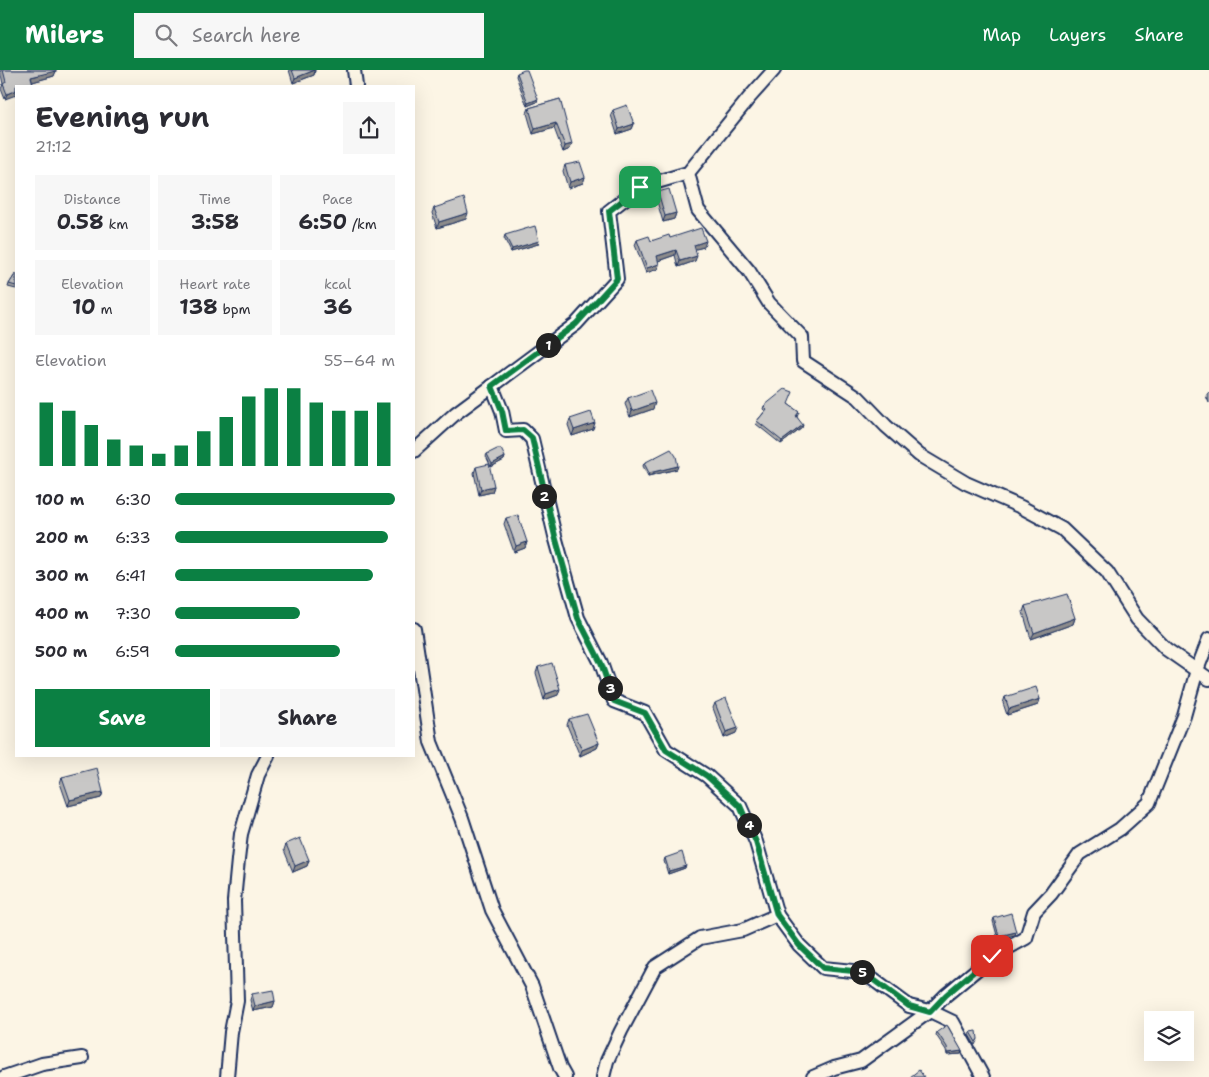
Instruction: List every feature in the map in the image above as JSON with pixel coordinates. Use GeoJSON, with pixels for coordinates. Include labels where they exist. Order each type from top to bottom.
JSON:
{"type":"FeatureCollection","features":[{"type":"Feature","properties":{"kind":"street"},"geometry":{"type":"LineString","coordinates":[[354,70],[356,85]]}},
{"type":"Feature","properties":{"kind":"street"},"geometry":{"type":"LineString","coordinates":[[415,450],[456,413],[576,324],[617,279],[609,211],[640,187],[688,173],[774,70]]}},
{"type":"Feature","properties":{"kind":"street"},"geometry":{"type":"LineString","coordinates":[[688,173],[698,210],[749,271],[769,303],[802,337],[802,361],[858,397],[886,426],[919,455],[966,483],[1021,507],[1062,529],[1107,572],[1137,619],[1166,649],[1209,679]]}},
{"type":"Feature","properties":{"kind":"street"},"geometry":{"type":"LineString","coordinates":[[492,386],[502,411],[506,431],[523,430],[532,438],[552,528],[578,618],[601,663],[614,701],[645,713],[666,750],[707,776],[740,806],[756,842],[777,915],[799,945],[823,968],[863,972],[909,1006],[930,1012],[953,1022],[983,1077]]}},
{"type":"Feature","properties":{"kind":"street"},"geometry":{"type":"LineString","coordinates":[[415,635],[432,742],[462,818],[492,910],[532,986],[564,1077]]}},
{"type":"Feature","properties":{"kind":"street"},"geometry":{"type":"LineString","coordinates":[[813,1077],[834,1068],[861,1061],[930,1012],[946,995],[992,956],[1026,938],[1034,912],[1051,894],[1080,854],[1120,829],[1148,803],[1184,716],[1197,670],[1209,639]]}},
{"type":"Feature","properties":{"kind":"street"},"geometry":{"type":"LineString","coordinates":[[227,1077],[231,1032],[237,1001],[234,901],[238,860],[242,834],[256,784],[268,757]]}},
{"type":"Feature","properties":{"kind":"street"},"geometry":{"type":"LineString","coordinates":[[603,1077],[607,1061],[655,967],[700,938],[743,930],[777,915]]}},
{"type":"Feature","properties":{"kind":"street"},"geometry":{"type":"LineString","coordinates":[[4,1077],[42,1064],[82,1058]]}},
{"type":"Feature","properties":{"kind":"building"},"geometry":{"type":"Polygon","coordinates":[[[3,70],[56,70],[31,77],[33,84],[15,85],[15,90],[7,94],[3,84],[6,82],[3,70]]]}},
{"type":"Feature","properties":{"kind":"building"},"geometry":{"type":"Polygon","coordinates":[[[292,70],[315,70],[295,78],[292,70]]]}},
{"type":"Feature","properties":{"kind":"building"},"geometry":{"type":"Polygon","coordinates":[[[527,70],[538,99],[528,103],[517,73],[527,70]]]}},
{"type":"Feature","properties":{"kind":"building"},"geometry":{"type":"Polygon","coordinates":[[[560,99],[572,144],[565,146],[556,123],[535,129],[529,108],[560,99]]]}},
{"type":"Feature","properties":{"kind":"building"},"geometry":{"type":"Polygon","coordinates":[[[627,105],[634,124],[619,129],[613,110],[627,105]]]}},
{"type":"Feature","properties":{"kind":"building"},"geometry":{"type":"Polygon","coordinates":[[[580,162],[585,177],[570,182],[565,165],[580,162]]]}},
{"type":"Feature","properties":{"kind":"building"},"geometry":{"type":"Polygon","coordinates":[[[669,189],[676,213],[665,216],[658,192],[669,189]]]}},
{"type":"Feature","properties":{"kind":"building"},"geometry":{"type":"Polygon","coordinates":[[[464,198],[468,213],[439,222],[434,208],[464,198]]]}},
{"type":"Feature","properties":{"kind":"building"},"geometry":{"type":"Polygon","coordinates":[[[535,226],[539,241],[512,249],[505,235],[535,226]]]}},
{"type":"Feature","properties":{"kind":"building"},"geometry":{"type":"Polygon","coordinates":[[[701,228],[706,241],[694,245],[697,256],[680,261],[676,250],[657,256],[659,264],[647,268],[637,240],[649,236],[651,241],[669,235],[670,238],[701,228]]]}},
{"type":"Feature","properties":{"kind":"building"},"geometry":{"type":"Polygon","coordinates":[[[15,275],[15,286],[9,284],[15,275]]]}},
{"type":"Feature","properties":{"kind":"building"},"geometry":{"type":"Polygon","coordinates":[[[785,389],[793,392],[788,404],[799,412],[796,416],[803,425],[782,441],[757,421],[767,409],[764,406],[785,389]]]}},
{"type":"Feature","properties":{"kind":"building"},"geometry":{"type":"Polygon","coordinates":[[[650,390],[655,403],[632,411],[628,398],[650,390]]]}},
{"type":"Feature","properties":{"kind":"building"},"geometry":{"type":"Polygon","coordinates":[[[591,412],[595,423],[574,430],[570,419],[591,412]]]}},
{"type":"Feature","properties":{"kind":"building"},"geometry":{"type":"Polygon","coordinates":[[[501,449],[505,457],[492,464],[487,454],[501,449]]]}},
{"type":"Feature","properties":{"kind":"building"},"geometry":{"type":"Polygon","coordinates":[[[671,449],[676,456],[678,466],[649,473],[644,463],[671,449]]]}},
{"type":"Feature","properties":{"kind":"building"},"geometry":{"type":"Polygon","coordinates":[[[489,464],[494,486],[481,489],[476,467],[489,464]]]}},
{"type":"Feature","properties":{"kind":"building"},"geometry":{"type":"Polygon","coordinates":[[[518,515],[527,542],[516,546],[506,518],[518,515]]]}},
{"type":"Feature","properties":{"kind":"building"},"geometry":{"type":"Polygon","coordinates":[[[1067,594],[1075,618],[1034,633],[1025,606],[1067,594]]]}},
{"type":"Feature","properties":{"kind":"building"},"geometry":{"type":"Polygon","coordinates":[[[552,663],[560,689],[546,694],[538,667],[552,663]]]}},
{"type":"Feature","properties":{"kind":"building"},"geometry":{"type":"Polygon","coordinates":[[[1036,687],[1040,699],[1009,709],[1005,697],[1036,687]]]}},
{"type":"Feature","properties":{"kind":"building"},"geometry":{"type":"Polygon","coordinates":[[[726,698],[738,728],[726,732],[715,703],[726,698]]]}},
{"type":"Feature","properties":{"kind":"building"},"geometry":{"type":"Polygon","coordinates":[[[587,714],[599,743],[582,750],[569,719],[587,714]]]}},
{"type":"Feature","properties":{"kind":"building"},"geometry":{"type":"Polygon","coordinates":[[[97,768],[103,792],[70,800],[62,777],[97,768]]]}},
{"type":"Feature","properties":{"kind":"building"},"geometry":{"type":"Polygon","coordinates":[[[300,838],[309,860],[295,866],[286,844],[300,838]]]}},
{"type":"Feature","properties":{"kind":"building"},"geometry":{"type":"Polygon","coordinates":[[[682,852],[686,866],[669,871],[665,858],[682,852]]]}},
{"type":"Feature","properties":{"kind":"building"},"geometry":{"type":"Polygon","coordinates":[[[1011,913],[1016,932],[999,936],[994,918],[1011,913]]]}},
{"type":"Feature","properties":{"kind":"building"},"geometry":{"type":"Polygon","coordinates":[[[273,990],[275,1001],[255,1006],[252,994],[273,990]]]}},
{"type":"Feature","properties":{"kind":"building"},"geometry":{"type":"Polygon","coordinates":[[[947,1025],[962,1051],[948,1053],[947,1047],[937,1032],[947,1025]]]}},
{"type":"Feature","properties":{"kind":"building"},"geometry":{"type":"Polygon","coordinates":[[[977,1031],[978,1039],[976,1042],[970,1032],[977,1031]]]}},
{"type":"Feature","properties":{"kind":"building"},"geometry":{"type":"Polygon","coordinates":[[[919,1070],[924,1077],[910,1077],[919,1070]]]}},
{"type":"Feature","properties":{"kind":"route"},"geometry":{"type":"LineString","coordinates":[[640,187],[609,211],[617,279],[576,324],[492,386],[502,411],[506,431],[523,430],[532,438],[544,493],[578,618],[601,663],[614,701],[645,713],[666,750],[707,776],[740,806],[756,842],[777,915],[799,945],[823,968],[863,972],[909,1006],[930,1012],[946,995],[992,956]]}}]}
